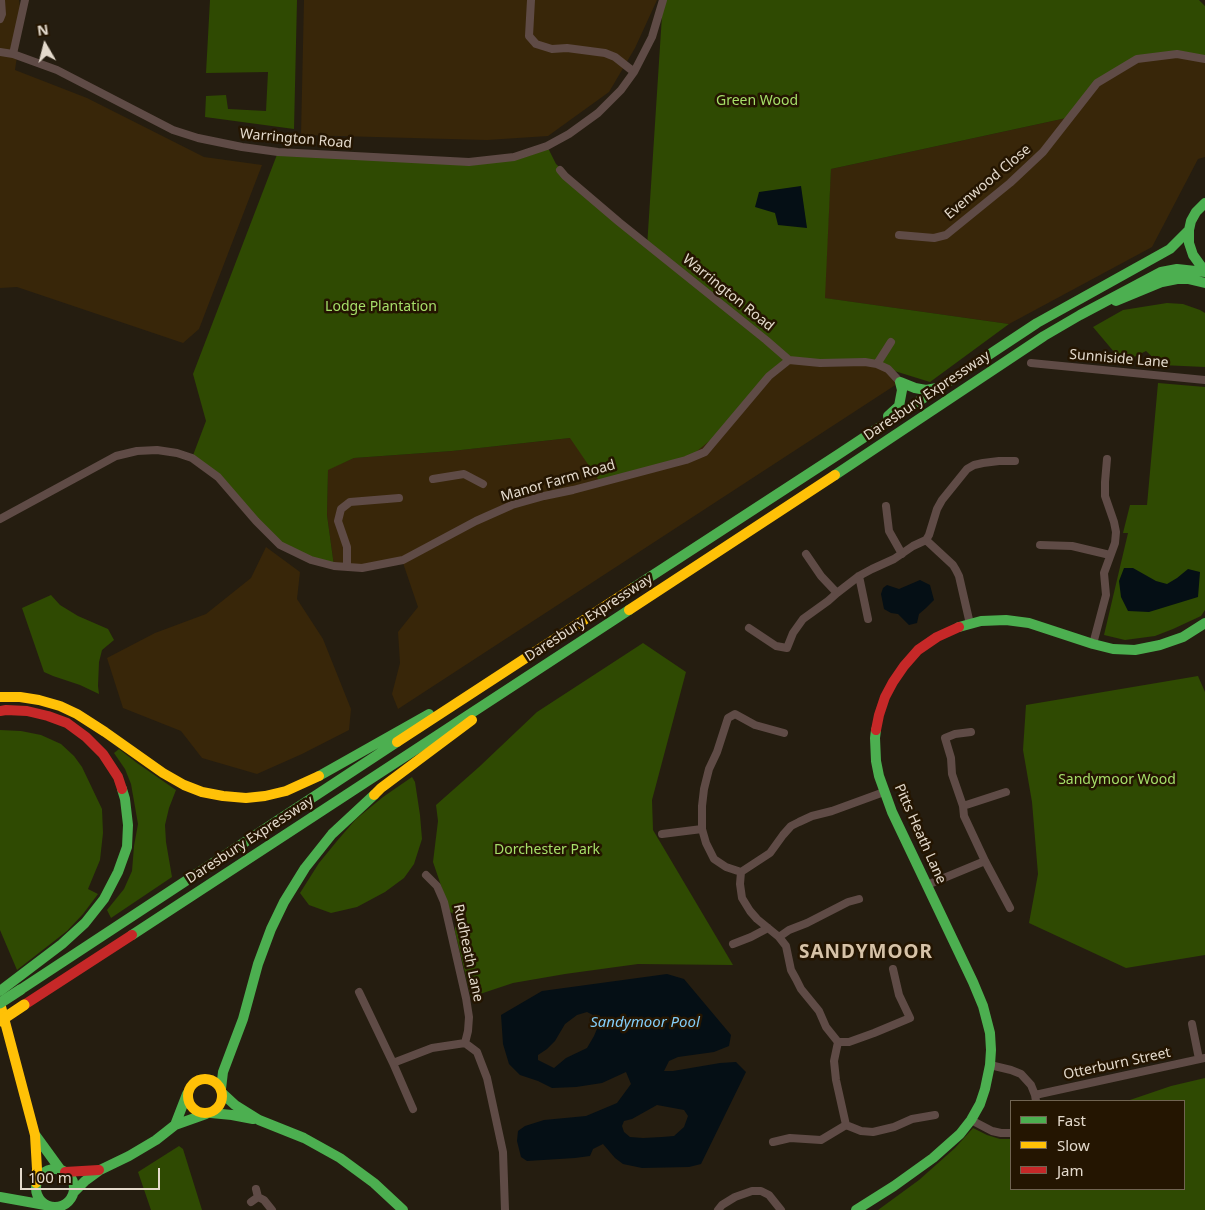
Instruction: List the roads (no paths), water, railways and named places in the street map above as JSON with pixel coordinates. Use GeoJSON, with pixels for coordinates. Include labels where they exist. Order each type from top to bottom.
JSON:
{"type":"FeatureCollection","features":[{"type":"Feature","properties":{"kind":"main road","name":"Daresbury Expressway"},"geometry":{"type":"LineString","coordinates":[[0,1003],[18,985],[499,676],[1037,323],[1170,249],[1189,230],[1194,216],[1204,202]]}},
{"type":"Feature","properties":{"kind":"main road"},"geometry":{"type":"LineString","coordinates":[[1189,230],[1189,243],[1193,255],[1205,270]]}},
{"type":"Feature","properties":{"kind":"main road","name":"Daresbury Expressway"},"geometry":{"type":"LineString","coordinates":[[0,1021],[837,474],[1044,336],[1161,272],[1177,269],[1205,270]]}},
{"type":"Feature","properties":{"kind":"main road"},"geometry":{"type":"LineString","coordinates":[[1080,315],[1162,282],[1188,279],[1205,283]]}},
{"type":"Feature","properties":{"kind":"main road"},"geometry":{"type":"LineString","coordinates":[[900,382],[926,390],[940,388]]}},
{"type":"Feature","properties":{"kind":"main road"},"geometry":{"type":"LineString","coordinates":[[839,454],[899,406],[902,390],[900,382]]}},
{"type":"Feature","properties":{"kind":"main road","name":"Pitts Heath Lane"},"geometry":{"type":"LineString","coordinates":[[856,1210],[933,1158],[960,1134],[971,1120],[983,1096],[990,1065],[991,1050],[990,1033],[983,1006],[892,812],[879,776],[875,738],[879,715],[889,690],[904,666],[918,650],[953,629],[981,621],[1006,620],[1029,623],[1093,644],[1114,649],[1136,650],[1160,646],[1183,637],[1204,625]]}},
{"type":"Feature","properties":{"kind":"main road"},"geometry":{"type":"LineString","coordinates":[[0,1197],[49,1208],[62,1207],[71,1200],[85,1181],[100,1170],[156,1140],[175,1125],[219,1107],[222,1098],[223,1072],[243,1019],[270,929],[284,902],[310,861],[332,834],[381,788],[562,653]]}},
{"type":"Feature","properties":{"kind":"main road"},"geometry":{"type":"LineString","coordinates":[[0,697],[20,697],[60,706],[77,714],[163,773],[184,785],[202,792],[246,798],[286,791],[314,779],[499,676]]}},
{"type":"Feature","properties":{"kind":"main road"},"geometry":{"type":"LineString","coordinates":[[0,711],[27,711],[48,716],[67,724],[86,737],[103,754],[118,777],[125,799],[128,825],[127,847],[118,872],[104,899],[85,923],[18,985],[0,991]]}},
{"type":"Feature","properties":{"kind":"main road"},"geometry":{"type":"LineString","coordinates":[[0,1003],[35,1135],[37,1196],[49,1208]]}},
{"type":"Feature","properties":{"kind":"main road"},"geometry":{"type":"LineString","coordinates":[[175,1125],[192,1084],[202,1079],[208,1079],[217,1084],[221,1091],[235,1105],[259,1120],[304,1138],[340,1158],[374,1183],[403,1210]]}},
{"type":"Feature","properties":{"kind":"main road"},"geometry":{"type":"LineString","coordinates":[[188,1094],[189,1104],[196,1112],[232,1115],[259,1120]]}},
{"type":"Feature","properties":{"kind":"main road"},"geometry":{"type":"LineString","coordinates":[[35,1135],[62,1170],[70,1175],[75,1186],[76,1210]]}},
{"type":"Feature","properties":{"kind":"main road"},"geometry":{"type":"LineString","coordinates":[[36,1183],[43,1173],[48,1170],[100,1170]]}},
{"type":"Feature","properties":{"kind":"street"},"geometry":{"type":"LineString","coordinates":[[0,19],[2,14],[1,0]]}},
{"type":"Feature","properties":{"kind":"street"},"geometry":{"type":"LineString","coordinates":[[13,54],[25,0]]}},
{"type":"Feature","properties":{"kind":"street"},"geometry":{"type":"LineString","coordinates":[[530,0],[529,36],[536,44],[552,49],[567,48],[605,53],[615,57],[634,72]]}},
{"type":"Feature","properties":{"kind":"street","name":"Warrington Road"},"geometry":{"type":"LineString","coordinates":[[0,52],[13,54],[57,70],[173,130],[198,138],[278,152],[469,162],[514,157],[547,146],[569,134],[598,113],[621,90],[634,72],[652,36],[662,0]]}},
{"type":"Feature","properties":{"kind":"street","name":"Evenwood Close"},"geometry":{"type":"LineString","coordinates":[[899,234],[934,238],[946,235],[1010,183],[1043,152],[1098,84],[1137,59],[1176,54],[1205,59]]}},
{"type":"Feature","properties":{"kind":"street","name":"Warrington Road"},"geometry":{"type":"LineString","coordinates":[[560,170],[619,222],[789,360]]}},
{"type":"Feature","properties":{"kind":"street"},"geometry":{"type":"LineString","coordinates":[[878,364],[891,342]]}},
{"type":"Feature","properties":{"kind":"street"},"geometry":{"type":"LineString","coordinates":[[789,360],[820,363],[865,362],[878,364],[888,369],[900,382]]}},
{"type":"Feature","properties":{"kind":"street","name":"Manor Farm Road"},"geometry":{"type":"LineString","coordinates":[[0,519],[116,456],[137,450],[156,450],[177,453],[192,458],[218,477],[280,546],[310,560],[334,566],[362,568],[403,560],[476,521],[512,505],[686,460],[705,452],[770,376],[789,360]]}},
{"type":"Feature","properties":{"kind":"street","name":"Sunniside Lane"},"geometry":{"type":"LineString","coordinates":[[1031,363],[1205,380]]}},
{"type":"Feature","properties":{"kind":"street"},"geometry":{"type":"LineString","coordinates":[[1093,644],[1106,595],[1104,573],[1115,543],[1116,532],[1105,496],[1107,459]]}},
{"type":"Feature","properties":{"kind":"street"},"geometry":{"type":"LineString","coordinates":[[750,628],[776,646],[787,648],[793,633],[803,619],[836,593],[858,576],[894,559],[926,540],[942,500],[967,469],[983,463],[1015,461]]}},
{"type":"Feature","properties":{"kind":"street"},"geometry":{"type":"LineString","coordinates":[[432,479],[464,474],[483,484]]}},
{"type":"Feature","properties":{"kind":"street"},"geometry":{"type":"LineString","coordinates":[[346,567],[346,547],[338,520],[341,509],[350,502],[399,498]]}},
{"type":"Feature","properties":{"kind":"street"},"geometry":{"type":"LineString","coordinates":[[886,506],[889,531],[902,554]]}},
{"type":"Feature","properties":{"kind":"street"},"geometry":{"type":"LineString","coordinates":[[926,540],[956,570],[970,624]]}},
{"type":"Feature","properties":{"kind":"street"},"geometry":{"type":"LineString","coordinates":[[1040,545],[1072,546],[1110,555]]}},
{"type":"Feature","properties":{"kind":"street"},"geometry":{"type":"LineString","coordinates":[[806,554],[821,576],[836,593]]}},
{"type":"Feature","properties":{"kind":"street"},"geometry":{"type":"LineString","coordinates":[[858,576],[868,619]]}},
{"type":"Feature","properties":{"kind":"street"},"geometry":{"type":"LineString","coordinates":[[741,872],[726,867],[714,858],[706,843],[702,829],[702,806],[709,769],[717,752],[728,718],[736,714],[755,725],[784,733]]}},
{"type":"Feature","properties":{"kind":"street"},"geometry":{"type":"LineString","coordinates":[[971,732],[955,734],[945,738],[951,758],[952,774],[963,806],[964,816],[1010,908]]}},
{"type":"Feature","properties":{"kind":"street"},"geometry":{"type":"LineString","coordinates":[[741,872],[770,853],[791,826],[812,816],[832,811],[884,792]]}},
{"type":"Feature","properties":{"kind":"street"},"geometry":{"type":"LineString","coordinates":[[963,806],[1006,792]]}},
{"type":"Feature","properties":{"kind":"street"},"geometry":{"type":"LineString","coordinates":[[662,834],[702,829]]}},
{"type":"Feature","properties":{"kind":"street"},"geometry":{"type":"LineString","coordinates":[[927,885],[985,861]]}},
{"type":"Feature","properties":{"kind":"street"},"geometry":{"type":"LineString","coordinates":[[741,872],[742,898],[757,919],[779,937],[786,946],[791,970],[802,989],[819,1011],[826,1027],[838,1042]]}},
{"type":"Feature","properties":{"kind":"street","name":"Rudheath Lane"},"geometry":{"type":"LineString","coordinates":[[426,875],[437,886],[444,902],[466,998],[468,1031],[465,1043]]}},
{"type":"Feature","properties":{"kind":"street"},"geometry":{"type":"LineString","coordinates":[[779,937],[789,930],[848,902],[859,899]]}},
{"type":"Feature","properties":{"kind":"street"},"geometry":{"type":"LineString","coordinates":[[733,944],[751,938],[768,928]]}},
{"type":"Feature","properties":{"kind":"street"},"geometry":{"type":"LineString","coordinates":[[838,1042],[849,1042],[910,1018],[899,995],[892,969]]}},
{"type":"Feature","properties":{"kind":"street"},"geometry":{"type":"LineString","coordinates":[[359,992],[413,1108]]}},
{"type":"Feature","properties":{"kind":"street"},"geometry":{"type":"LineString","coordinates":[[1192,1024],[1202,1059]]}},
{"type":"Feature","properties":{"kind":"street"},"geometry":{"type":"LineString","coordinates":[[838,1042],[834,1061],[836,1080],[846,1125]]}},
{"type":"Feature","properties":{"kind":"street"},"geometry":{"type":"LineString","coordinates":[[393,1062],[432,1048],[465,1043],[477,1052],[487,1078],[503,1152],[505,1210]]}},
{"type":"Feature","properties":{"kind":"street","name":"Otterburn Street"},"geometry":{"type":"LineString","coordinates":[[1035,1098],[1202,1059]]}},
{"type":"Feature","properties":{"kind":"street"},"geometry":{"type":"LineString","coordinates":[[990,1065],[1021,1074],[1031,1085],[1035,1098]]}},
{"type":"Feature","properties":{"kind":"street"},"geometry":{"type":"LineString","coordinates":[[846,1125],[860,1131],[873,1132],[894,1127],[912,1119],[935,1115]]}},
{"type":"Feature","properties":{"kind":"street"},"geometry":{"type":"LineString","coordinates":[[971,1120],[992,1131],[1010,1133]]}},
{"type":"Feature","properties":{"kind":"street"},"geometry":{"type":"LineString","coordinates":[[773,1142],[790,1138],[821,1140],[846,1125]]}},
{"type":"Feature","properties":{"kind":"street"},"geometry":{"type":"LineString","coordinates":[[718,1210],[722,1205],[735,1197],[752,1191],[761,1191],[769,1195],[781,1210]]}},
{"type":"Feature","properties":{"kind":"street"},"geometry":{"type":"LineString","coordinates":[[251,1202],[257,1193],[272,1210]]}},
{"type":"Feature","properties":{"kind":"water"},"geometry":{"type":"Polygon","coordinates":[[[801,186],[807,228],[778,225],[775,213],[755,207],[759,192],[801,186]]]}},
{"type":"Feature","properties":{"kind":"water"},"geometry":{"type":"Polygon","coordinates":[[[1124,568],[1133,568],[1156,581],[1167,584],[1188,569],[1200,572],[1198,597],[1149,612],[1128,611],[1121,597],[1119,581],[1124,568]]]}},
{"type":"Feature","properties":{"kind":"water"},"geometry":{"type":"Polygon","coordinates":[[[920,580],[930,585],[934,600],[919,614],[917,623],[909,625],[898,614],[884,609],[881,594],[883,588],[887,585],[899,589],[920,580]]]}},
{"type":"Feature","properties":{"kind":"water","name":"Sandymoor Pool"},"geometry":{"type":"Polygon","coordinates":[[[667,974],[684,979],[731,1035],[729,1046],[714,1052],[678,1057],[669,1061],[664,1071],[736,1062],[746,1072],[701,1164],[689,1167],[642,1168],[623,1164],[603,1144],[593,1149],[590,1156],[527,1161],[521,1157],[517,1141],[518,1131],[525,1126],[544,1120],[586,1116],[617,1103],[631,1084],[626,1072],[602,1083],[552,1088],[520,1075],[509,1064],[503,1044],[501,1015],[542,991],[667,974]],[[587,1012],[577,1015],[565,1024],[555,1041],[538,1055],[538,1060],[554,1068],[566,1058],[587,1048],[599,1024],[597,1017],[587,1012]],[[657,1105],[632,1119],[624,1121],[622,1126],[624,1132],[630,1137],[674,1136],[684,1127],[688,1116],[684,1110],[657,1105]]]}},
{"type":"Feature","properties":{"kind":"district","name":"SANDYMOOR"},"geometry":{"type":"Point","coordinates":[866,953]}},
{"type":"Feature","properties":{"kind":"park label","name":"Green Wood"},"geometry":{"type":"Point","coordinates":[757,101]}},
{"type":"Feature","properties":{"kind":"park label","name":"Lodge Plantation"},"geometry":{"type":"Point","coordinates":[381,307]}},
{"type":"Feature","properties":{"kind":"park label","name":"Sandymoor Wood"},"geometry":{"type":"Point","coordinates":[1117,780]}},
{"type":"Feature","properties":{"kind":"park label","name":"Dorchester Park"},"geometry":{"type":"Point","coordinates":[547,850]}}]}
